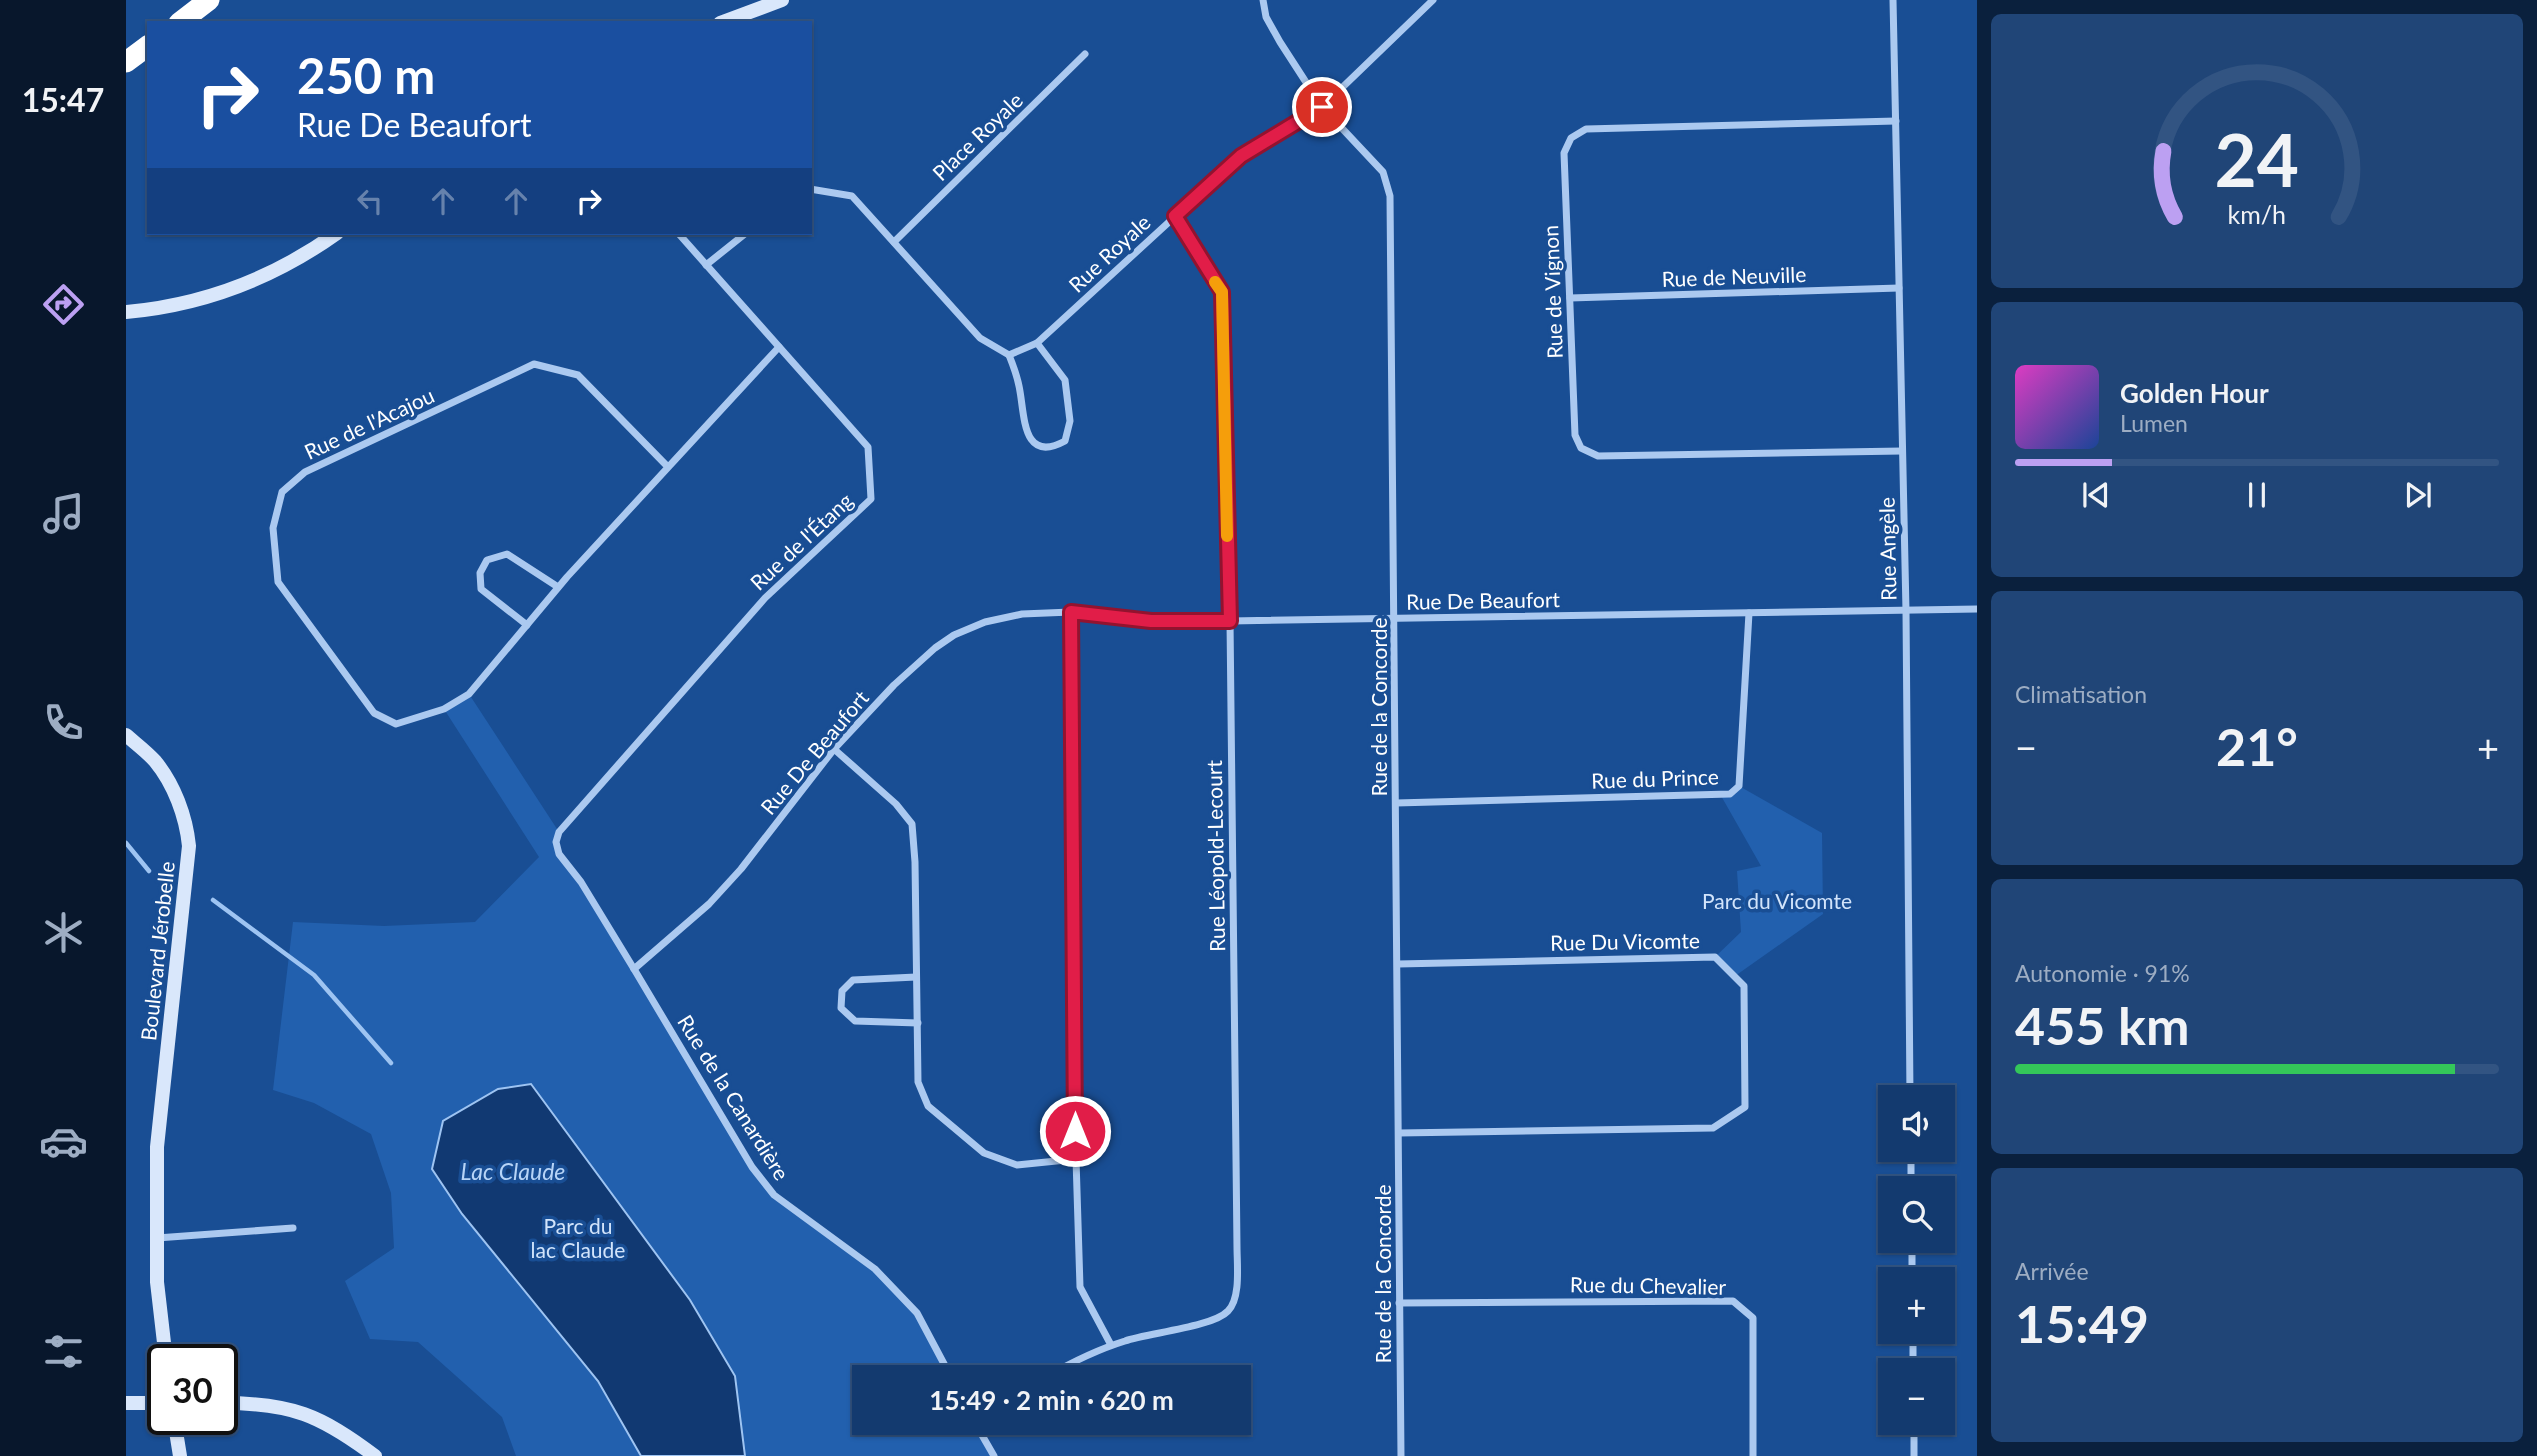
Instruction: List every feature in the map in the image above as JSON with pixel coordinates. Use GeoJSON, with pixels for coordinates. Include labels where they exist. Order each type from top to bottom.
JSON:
{"type":"FeatureCollection","features":[{"type":"Feature","properties":{"kind":"highway"},"geometry":{"type":"LineString","coordinates":[[182,21],[209,0]]}},
{"type":"Feature","properties":{"kind":"highway"},"geometry":{"type":"LineString","coordinates":[[126,62],[147,46]]}},
{"type":"Feature","properties":{"kind":"street"},"geometry":{"type":"LineString","coordinates":[[725,21],[782,0]]}},
{"type":"Feature","properties":{"kind":"street","name":"Rue de la Concorde"},"geometry":{"type":"LineString","coordinates":[[1264,0],[1270,25],[1322,107],[1383,172],[1390,196],[1401,1456]]}},
{"type":"Feature","properties":{"kind":"street","name":"Rue Royale"},"geometry":{"type":"LineString","coordinates":[[1009,355],[1037,343],[1241,156],[1322,107],[1433,0]]}},
{"type":"Feature","properties":{"kind":"street","name":"Rue Angèle"},"geometry":{"type":"LineString","coordinates":[[1893,0],[1906,611],[1910,1085]]}},
{"type":"Feature","properties":{"kind":"street","name":"Place Royale"},"geometry":{"type":"LineString","coordinates":[[894,242],[1085,54]]}},
{"type":"Feature","properties":{"kind":"street","name":"Rue de Vignon"},"geometry":{"type":"LineString","coordinates":[[1896,121],[1586,129],[1571,138],[1564,153],[1575,435],[1581,448],[1598,456],[1902,451]]}},
{"type":"Feature","properties":{"kind":"street"},"geometry":{"type":"LineString","coordinates":[[812,189],[852,195],[980,338],[1009,355],[1019,386],[1027,435],[1040,447],[1052,448],[1065,441],[1070,421],[1065,380],[1037,343]]}},
{"type":"Feature","properties":{"kind":"street","name":"Rue Léopold-Lecourt"},"geometry":{"type":"LineString","coordinates":[[1067,1365],[1086,1354],[1111,1345],[1215,1320],[1230,1310],[1235,1292],[1237,1247],[1230,621],[1222,292],[1175,216]]}},
{"type":"Feature","properties":{"kind":"street"},"geometry":{"type":"LineString","coordinates":[[126,312],[190,302],[246,284],[300,258],[334,235]]}},
{"type":"Feature","properties":{"kind":"street","name":"Rue de l'Étang"},"geometry":{"type":"LineString","coordinates":[[559,832],[765,598],[871,499],[868,447],[680,235]]}},
{"type":"Feature","properties":{"kind":"street"},"geometry":{"type":"LineString","coordinates":[[706,265],[744,235]]}},
{"type":"Feature","properties":{"kind":"street","name":"Rue de Neuville"},"geometry":{"type":"LineString","coordinates":[[1570,299],[1899,288]]}},
{"type":"Feature","properties":{"kind":"street","name":"Rue de l'Acajou"},"geometry":{"type":"LineString","coordinates":[[667,466],[578,374],[534,364],[305,471],[282,492],[274,528],[278,582],[374,713],[396,724],[444,709],[469,694],[558,587],[779,347]]}},
{"type":"Feature","properties":{"kind":"street"},"geometry":{"type":"LineString","coordinates":[[527,625],[481,589],[480,573],[487,560],[507,554],[558,587]]}},
{"type":"Feature","properties":{"kind":"street","name":"Rue De Beaufort"},"geometry":{"type":"LineString","coordinates":[[634,969],[685,927],[733,878],[834,749],[894,685],[954,635],[985,622],[1022,614],[1071,612],[1151,621],[1230,621],[1977,610]]}},
{"type":"Feature","properties":{"kind":"street"},"geometry":{"type":"LineString","coordinates":[[1071,612],[1076,1159],[1080,1287],[1111,1345]]}},
{"type":"Feature","properties":{"kind":"street","name":"Rue du Prince"},"geometry":{"type":"LineString","coordinates":[[1396,803],[1730,794],[1739,786],[1749,613]]}},
{"type":"Feature","properties":{"kind":"street","name":"Boulevard Jérobelle"},"geometry":{"type":"LineString","coordinates":[[126,735],[153,758],[166,776],[187,825],[189,846],[157,1147],[157,1282],[164,1344]]}},
{"type":"Feature","properties":{"kind":"street"},"geometry":{"type":"LineString","coordinates":[[834,749],[896,804],[912,824],[915,862],[918,1082],[928,1107],[984,1153],[1017,1165],[1076,1159]]}},
{"type":"Feature","properties":{"kind":"street","name":"Rue de la Canardière"},"geometry":{"type":"LineString","coordinates":[[559,832],[556,842],[559,854],[581,882],[752,1167],[774,1195],[882,1277],[916,1313],[944,1365]]}},
{"type":"Feature","properties":{"kind":"street","name":"Rue Du Vicomte"},"geometry":{"type":"LineString","coordinates":[[1398,964],[1715,957],[1744,986],[1745,1013],[1745,1107],[1713,1128],[1399,1133]]}},
{"type":"Feature","properties":{"kind":"street"},"geometry":{"type":"LineString","coordinates":[[916,977],[853,980],[842,991],[841,1008],[855,1021],[918,1023]]}},
{"type":"Feature","properties":{"kind":"street"},"geometry":{"type":"LineString","coordinates":[[157,1238],[293,1228]]}},
{"type":"Feature","properties":{"kind":"street","name":"Rue du Chevalier"},"geometry":{"type":"LineString","coordinates":[[1399,1303],[1733,1301],[1753,1318],[1753,1456]]}},
{"type":"Feature","properties":{"kind":"street"},"geometry":{"type":"LineString","coordinates":[[126,1404],[147,1404]]}},
{"type":"Feature","properties":{"kind":"street"},"geometry":{"type":"LineString","coordinates":[[238,1404],[265,1404],[301,1411],[332,1425],[375,1456]]}},
{"type":"Feature","properties":{"kind":"street"},"geometry":{"type":"LineString","coordinates":[[177,1435],[180,1456]]}},
{"type":"Feature","properties":{"kind":"street"},"geometry":{"type":"LineString","coordinates":[[982,1435],[994,1456]]}},
{"type":"Feature","properties":{"kind":"street"},"geometry":{"type":"LineString","coordinates":[[1913,1435],[1914,1456]]}},
{"type":"Feature","properties":{"kind":"green space","name":"Parc du lac Claude"},"geometry":{"type":"Polygon","coordinates":[[[469,694],[559,832],[557,842],[572,872],[752,1167],[774,1195],[875,1269],[917,1313],[945,1365],[852,1365],[852,1435],[982,1435],[994,1456],[516,1456],[502,1417],[418,1342],[370,1339],[345,1281],[394,1248],[391,1193],[371,1134],[314,1103],[273,1090],[293,922],[384,926],[475,922],[539,857],[444,709],[469,694]]]}},
{"type":"Feature","properties":{"kind":"green space","name":"Parc du Vicomte"},"geometry":{"type":"Polygon","coordinates":[[[1739,786],[1822,833],[1823,914],[1735,976],[1715,957],[1741,932],[1737,871],[1761,866],[1720,794],[1739,786]]]}},
{"type":"Feature","properties":{"kind":"water","name":"Lac Claude"},"geometry":{"type":"Polygon","coordinates":[[[531,1084],[690,1300],[735,1376],[745,1456],[641,1456],[598,1381],[462,1214],[432,1169],[443,1121],[498,1089],[531,1084]]]}},
{"type":"Feature","properties":{"kind":"waterway"},"geometry":{"type":"LineString","coordinates":[[126,843],[149,871]]}},
{"type":"Feature","properties":{"kind":"waterway"},"geometry":{"type":"LineString","coordinates":[[213,900],[314,975],[391,1063]]}},
{"type":"Feature","properties":{"kind":"slow traffic"},"geometry":{"type":"LineString","coordinates":[[1215,282],[1222,292],[1227,536]]}},
{"type":"Feature","properties":{"kind":"route"},"geometry":{"type":"LineString","coordinates":[[1075,1131],[1071,612],[1151,621],[1230,621],[1222,292],[1175,216],[1241,156],[1322,107]]}}]}
